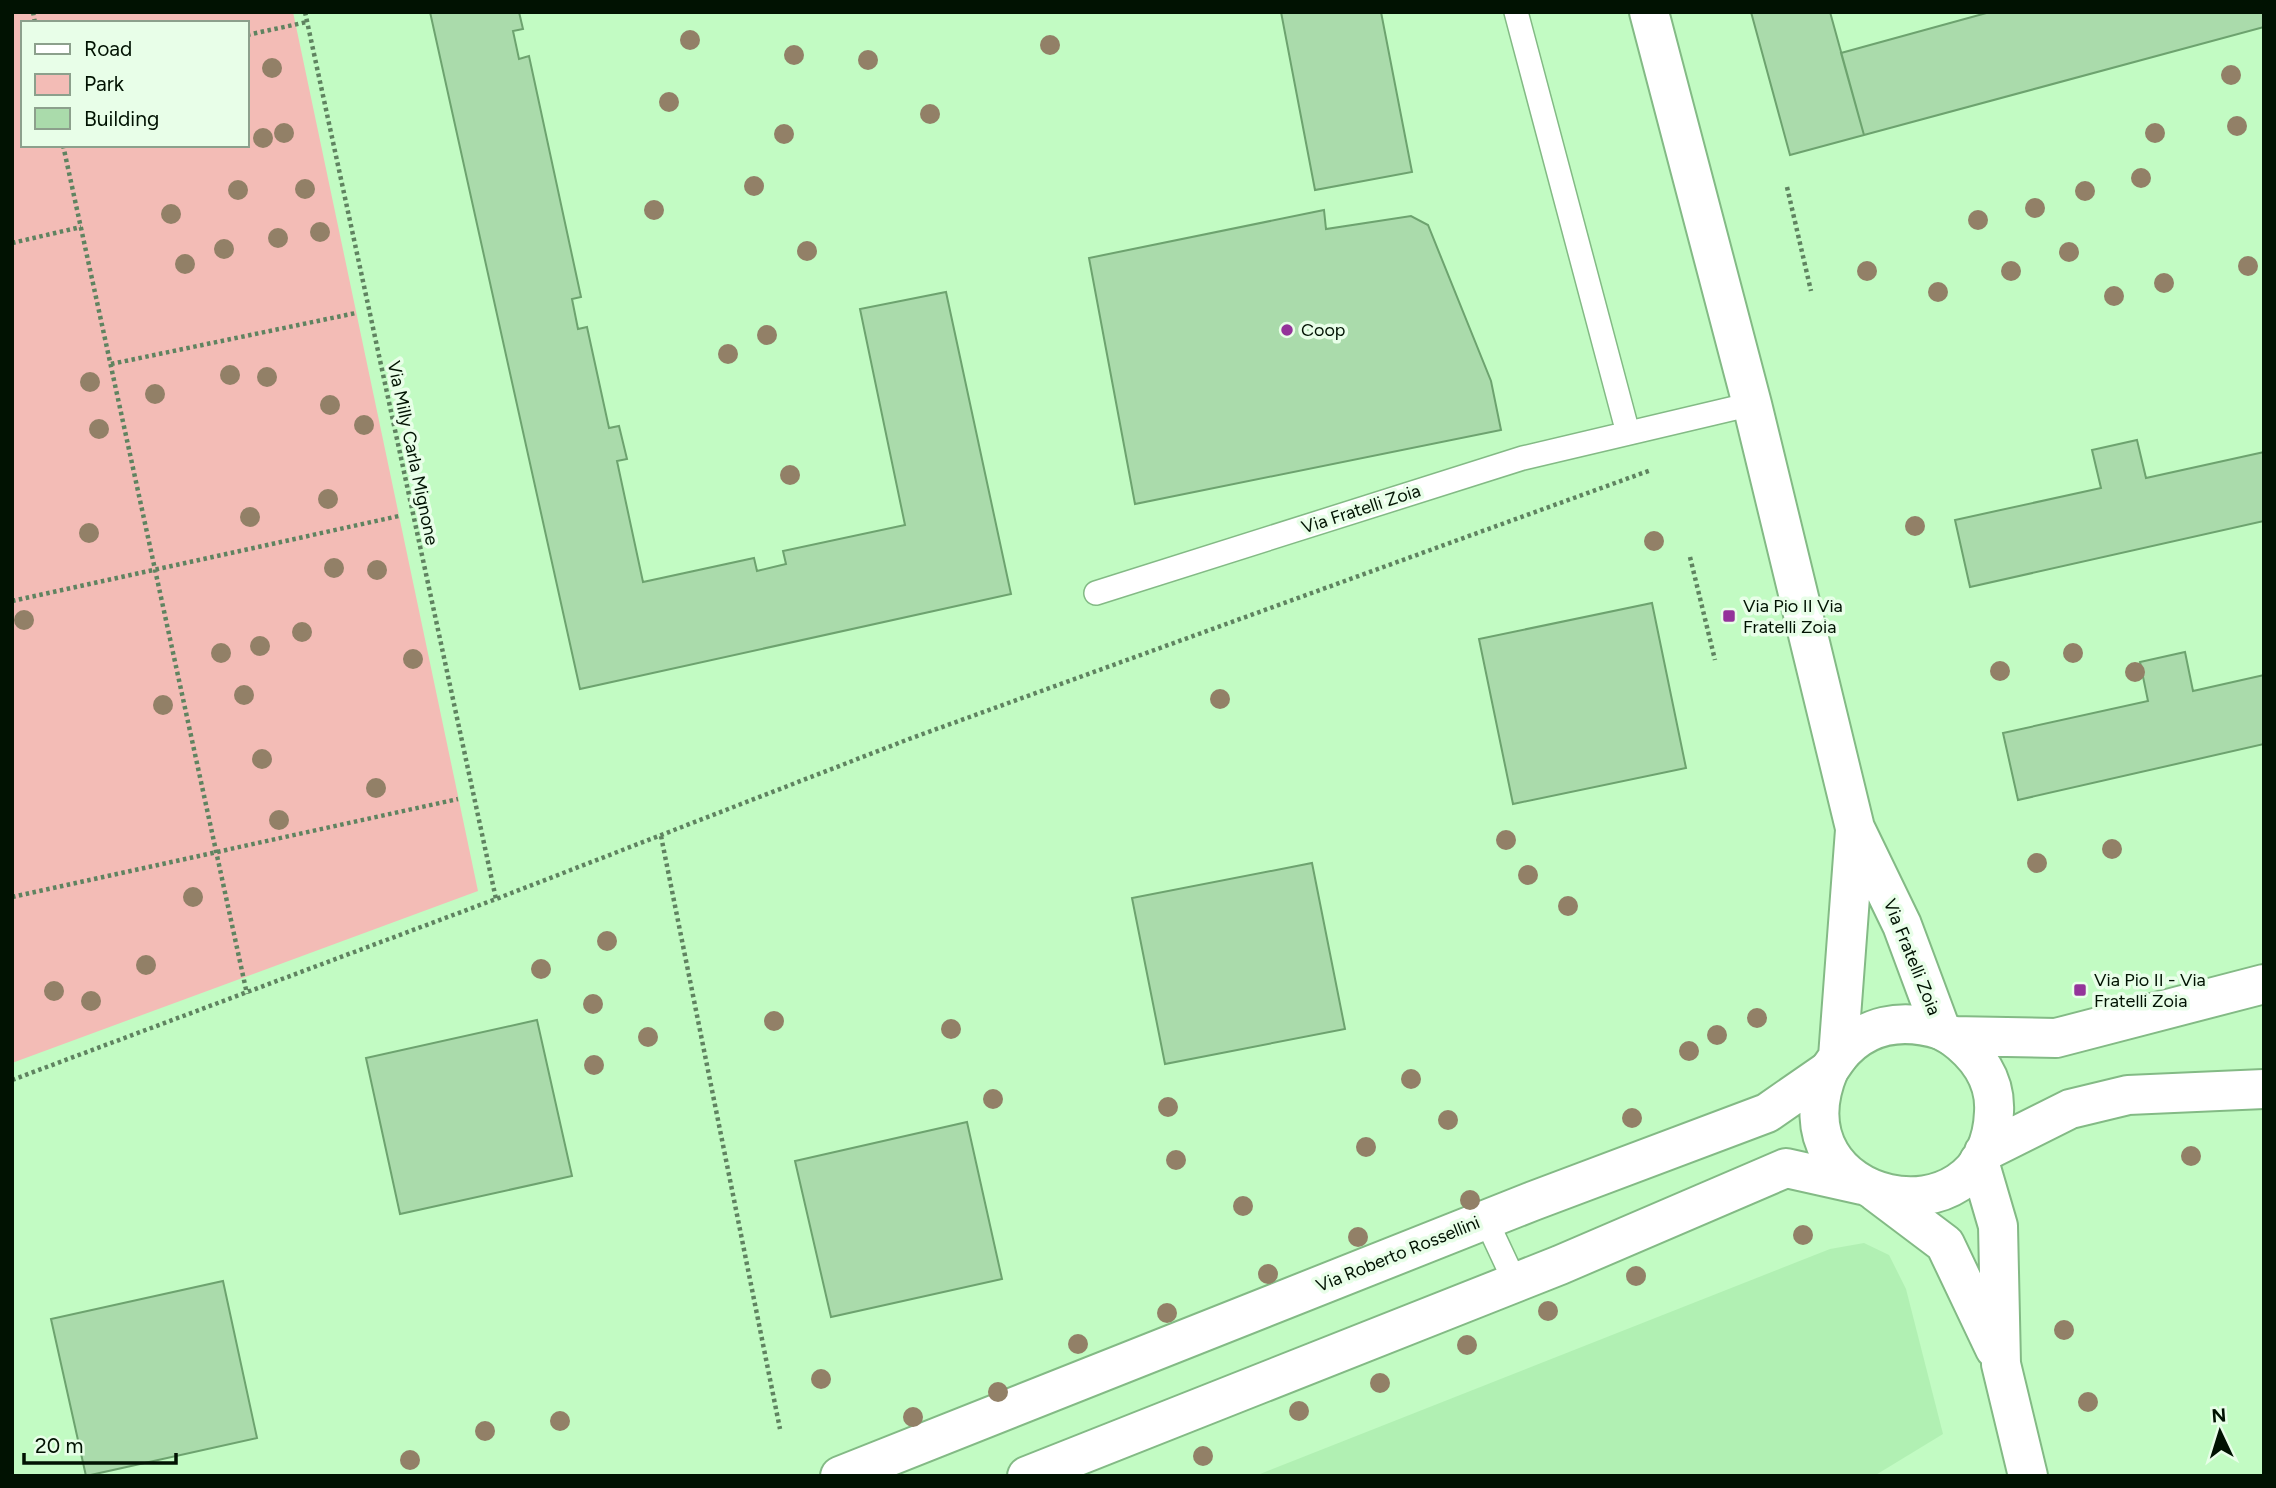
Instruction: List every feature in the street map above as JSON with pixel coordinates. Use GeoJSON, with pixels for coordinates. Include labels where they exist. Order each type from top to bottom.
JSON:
{"type":"FeatureCollection","features":[{"type":"Feature","properties":{"kind":"street","name":"Via Fratelli Zoia"},"geometry":{"type":"LineString","coordinates":[[1649,12],[1752,404],[1856,828],[1902,925],[1947,1033],[1981,1063],[1993,1094],[1992,1131],[1982,1156],[1998,1226],[2001,1363]]}},
{"type":"Feature","properties":{"kind":"street","name":"Via Fratelli Zoia"},"geometry":{"type":"LineString","coordinates":[[1856,828],[1833,1063],[1820,1103],[1823,1135],[1838,1164],[1945,1244],[2001,1363],[2028,1476]]}},
{"type":"Feature","properties":{"kind":"street","name":"Via Roberto Rossellini"},"geometry":{"type":"LineString","coordinates":[[840,1476],[1486,1220],[1768,1113],[1833,1063],[1857,1039],[1886,1026],[1908,1023],[1947,1033],[2056,1038],[2264,984]]}},
{"type":"Feature","properties":{"kind":"street"},"geometry":{"type":"LineString","coordinates":[[1027,1476],[1515,1282],[1786,1168],[1903,1198],[1936,1194],[1964,1177],[1982,1156],[2070,1109],[2128,1094],[2264,1089]]}},
{"type":"Feature","properties":{"kind":"lane"},"geometry":{"type":"LineString","coordinates":[[1516,12],[1628,433]]}},
{"type":"Feature","properties":{"kind":"lane","name":"Via Fratelli Zoia"},"geometry":{"type":"LineString","coordinates":[[1096,593],[1522,458],[1752,404]]}},
{"type":"Feature","properties":{"kind":"lane"},"geometry":{"type":"LineString","coordinates":[[1486,1220],[1515,1282]]}},
{"type":"Feature","properties":{"kind":"path","name":"Via Milly Carla Mignone"},"geometry":{"type":"LineString","coordinates":[[304,12],[496,899]]}},
{"type":"Feature","properties":{"kind":"path"},"geometry":{"type":"LineString","coordinates":[[248,35],[307,22]]}},
{"type":"Feature","properties":{"kind":"path"},"geometry":{"type":"LineString","coordinates":[[63,147],[219,852],[247,994]]}},
{"type":"Feature","properties":{"kind":"path"},"geometry":{"type":"LineString","coordinates":[[1787,187],[1811,290]]}},
{"type":"Feature","properties":{"kind":"path"},"geometry":{"type":"LineString","coordinates":[[12,243],[81,227]]}},
{"type":"Feature","properties":{"kind":"path"},"geometry":{"type":"LineString","coordinates":[[111,365],[356,313]]}},
{"type":"Feature","properties":{"kind":"path"},"geometry":{"type":"LineString","coordinates":[[12,1080],[247,994],[909,739],[1661,467]]}},
{"type":"Feature","properties":{"kind":"path"},"geometry":{"type":"LineString","coordinates":[[12,601],[399,516]]}},
{"type":"Feature","properties":{"kind":"path"},"geometry":{"type":"LineString","coordinates":[[1690,557],[1715,660]]}},
{"type":"Feature","properties":{"kind":"path"},"geometry":{"type":"LineString","coordinates":[[12,897],[458,799]]}},
{"type":"Feature","properties":{"kind":"path"},"geometry":{"type":"LineString","coordinates":[[661,836],[780,1429]]}},
{"type":"Feature","properties":{"kind":"shaded area"},"geometry":{"type":"Polygon","coordinates":[[[1864,1243],[1889,1255],[1906,1289],[1943,1434],[1874,1476],[1255,1476],[1830,1249],[1864,1243]]]}},
{"type":"Feature","properties":{"kind":"green space"},"geometry":{"type":"Polygon","coordinates":[[[12,12],[293,12],[478,891],[12,1063],[12,12]]]}},
{"type":"Feature","properties":{"kind":"building"},"geometry":{"type":"Polygon","coordinates":[[[430,12],[519,12],[523,29],[513,31],[519,59],[529,56],[581,297],[572,299],[578,329],[587,327],[609,428],[619,426],[627,459],[617,461],[643,582],[754,558],[757,571],[786,564],[783,551],[905,525],[860,309],[946,292],[1011,594],[580,689],[430,12]]]}},
{"type":"Feature","properties":{"kind":"building"},"geometry":{"type":"Polygon","coordinates":[[[1281,12],[1381,12],[1412,172],[1315,190],[1281,12]]]}},
{"type":"Feature","properties":{"kind":"building"},"geometry":{"type":"Polygon","coordinates":[[[1751,12],[1830,12],[1864,135],[1790,155],[1751,12]]]}},
{"type":"Feature","properties":{"kind":"building"},"geometry":{"type":"Polygon","coordinates":[[[1990,12],[2264,12],[2264,27],[1864,135],[1841,53],[1990,12]]]}},
{"type":"Feature","properties":{"kind":"building","name":"Coop"},"geometry":{"type":"Polygon","coordinates":[[[1324,210],[1326,229],[1411,216],[1428,225],[1491,381],[1501,430],[1135,504],[1089,258],[1324,210]]]}},
{"type":"Feature","properties":{"kind":"building"},"geometry":{"type":"Polygon","coordinates":[[[2137,440],[2146,478],[2264,452],[2264,521],[1970,587],[1955,520],[2101,488],[2092,450],[2137,440]]]}},
{"type":"Feature","properties":{"kind":"building"},"geometry":{"type":"Polygon","coordinates":[[[1652,603],[1686,768],[1513,804],[1479,639],[1652,603]]]}},
{"type":"Feature","properties":{"kind":"building"},"geometry":{"type":"Polygon","coordinates":[[[2185,652],[2193,691],[2264,675],[2264,744],[2018,800],[2003,733],[2148,701],[2140,662],[2185,652]]]}},
{"type":"Feature","properties":{"kind":"building"},"geometry":{"type":"Polygon","coordinates":[[[1312,863],[1345,1029],[1165,1064],[1132,898],[1312,863]]]}},
{"type":"Feature","properties":{"kind":"building"},"geometry":{"type":"Polygon","coordinates":[[[537,1020],[572,1176],[400,1214],[366,1058],[537,1020]]]}},
{"type":"Feature","properties":{"kind":"building"},"geometry":{"type":"Polygon","coordinates":[[[967,1122],[1002,1279],[831,1317],[795,1161],[967,1122]]]}},
{"type":"Feature","properties":{"kind":"building"},"geometry":{"type":"Polygon","coordinates":[[[223,1281],[257,1438],[86,1476],[51,1319],[223,1281]]]}},
{"type":"Feature","properties":{"kind":"place","name":"Coop"},"geometry":{"type":"Point","coordinates":[1287,330]}},
{"type":"Feature","properties":{"kind":"place","name":"Via Pio II Via Fratelli Zoia"},"geometry":{"type":"Point","coordinates":[1729,616]}},
{"type":"Feature","properties":{"kind":"place","name":"Via Pio II - Via Fratelli Zoia"},"geometry":{"type":"Point","coordinates":[2080,990]}}]}
